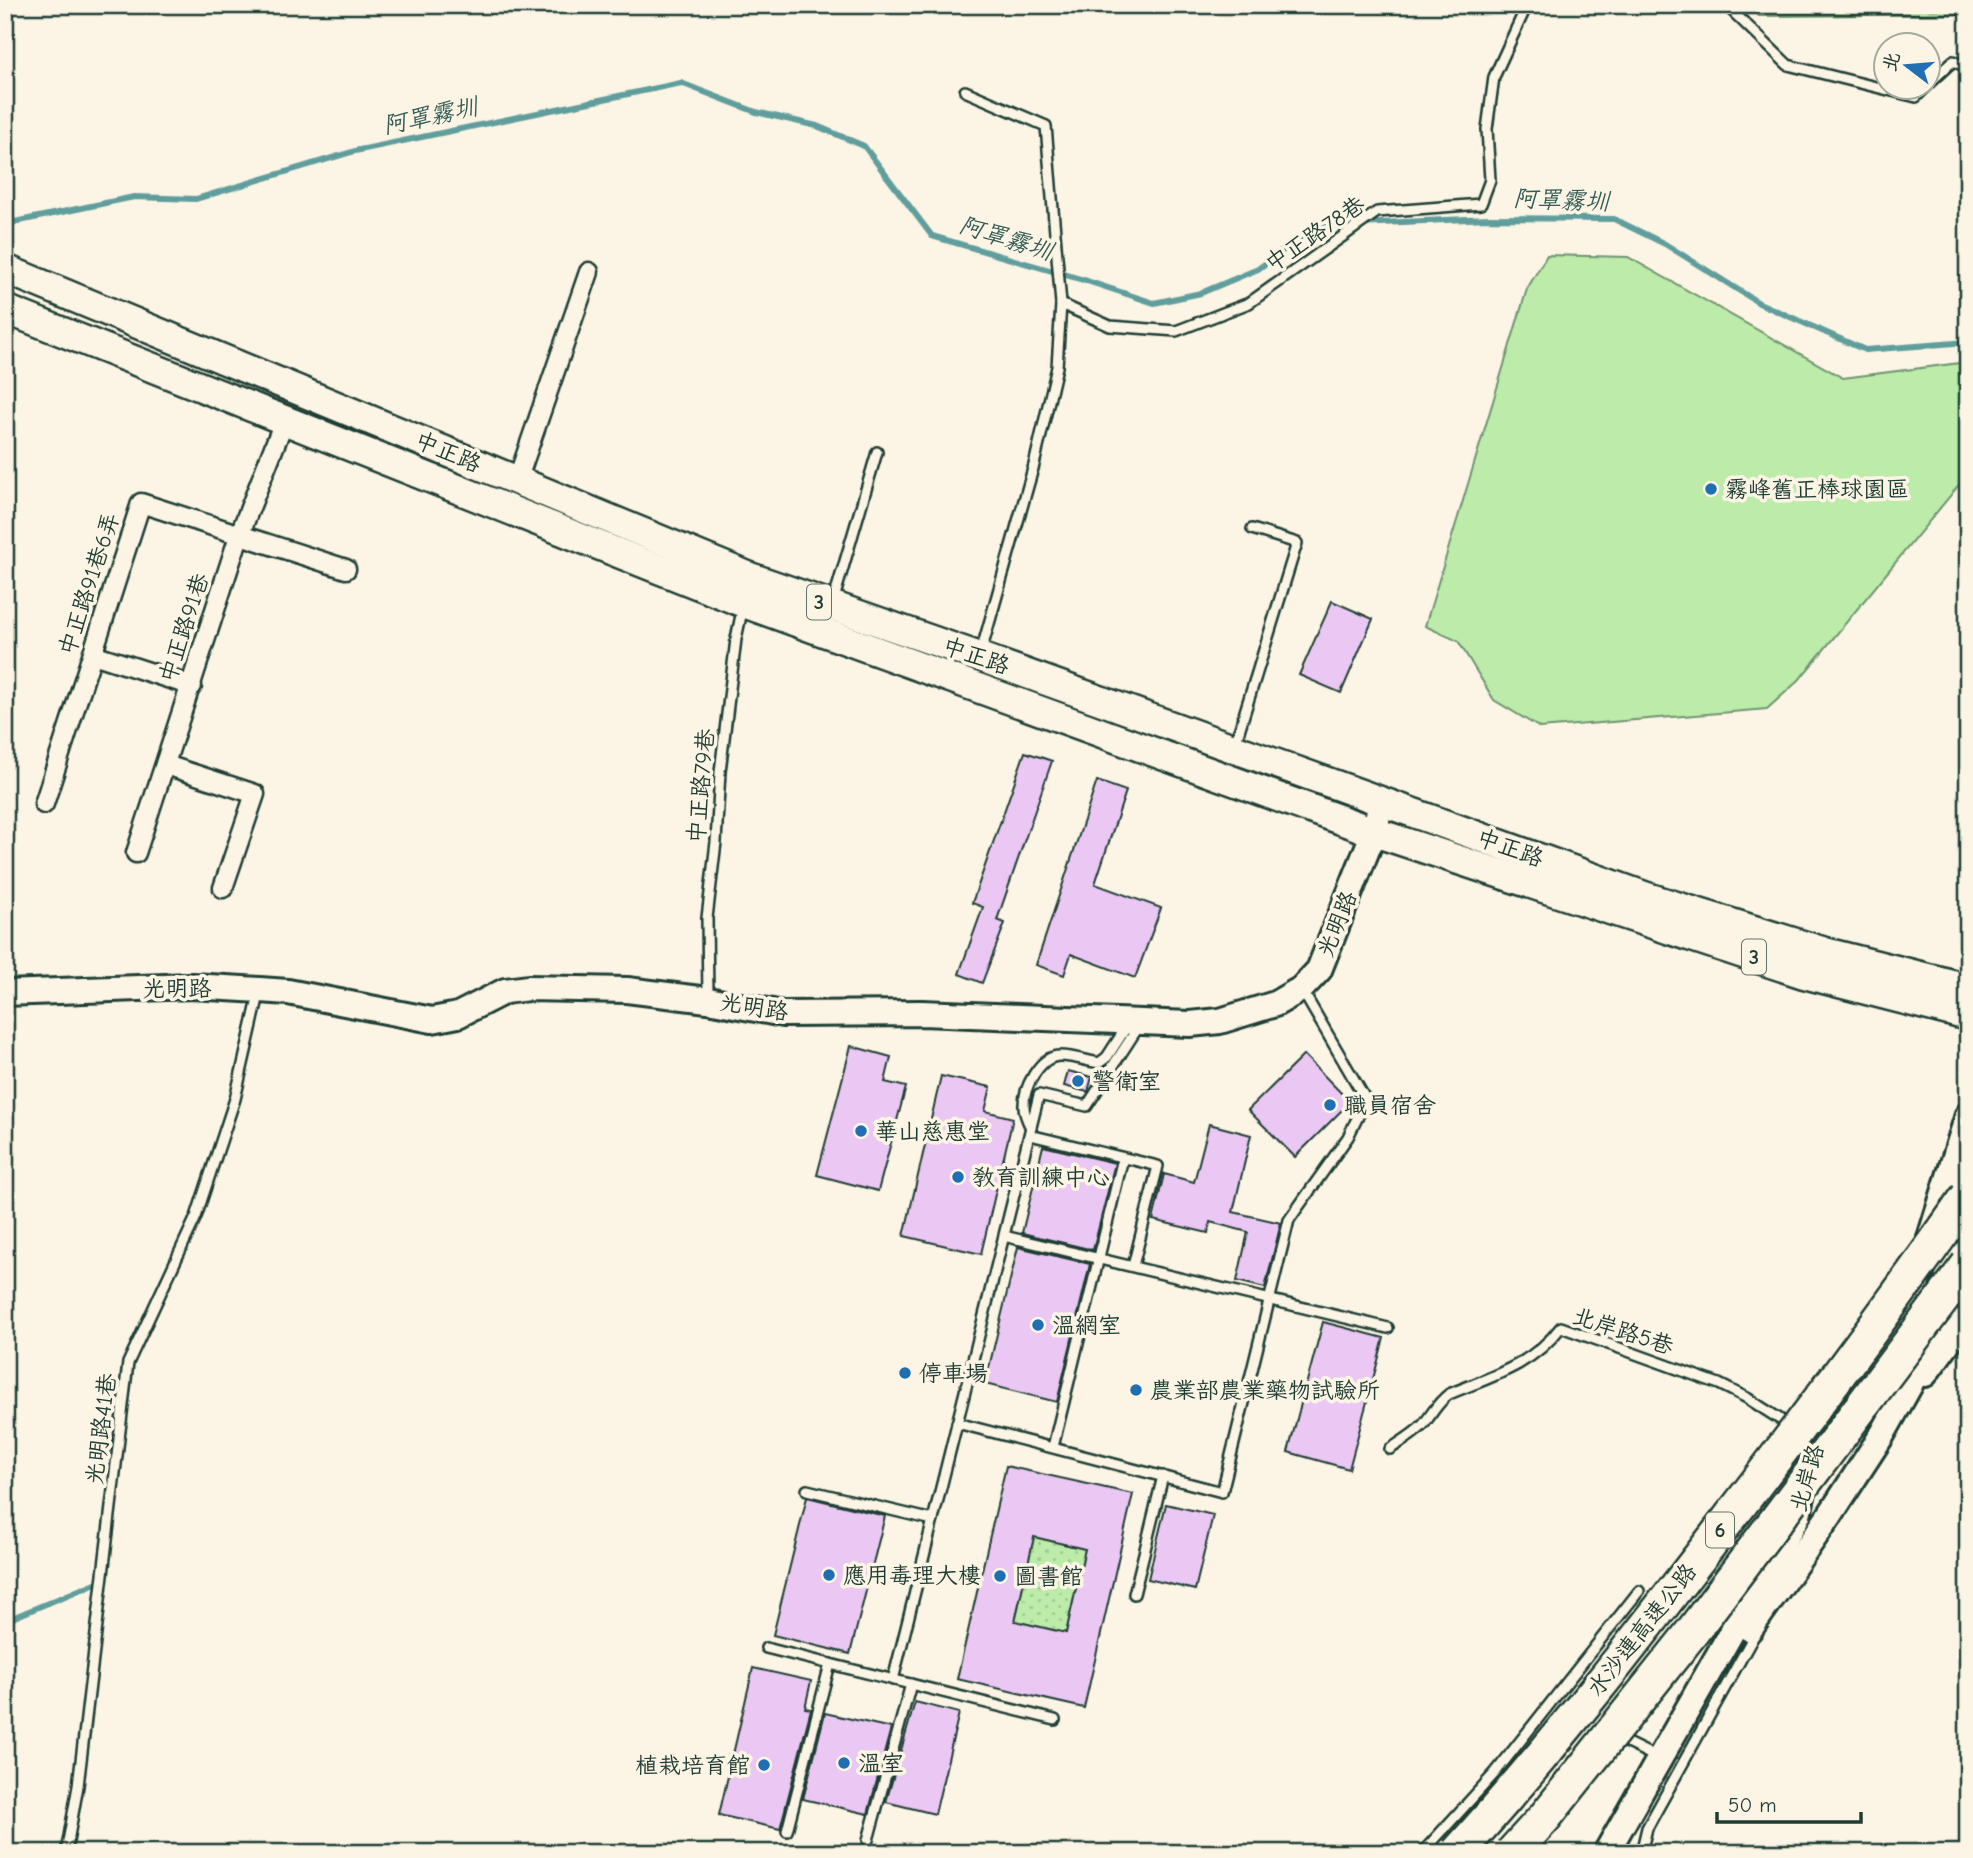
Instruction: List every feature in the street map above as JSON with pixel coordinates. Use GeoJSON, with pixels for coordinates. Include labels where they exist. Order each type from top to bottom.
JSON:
{"type":"FeatureCollection","features":[{"type":"Feature","properties":{"kind":"highway","name":"水沙連高速公路"},"geometry":{"type":"LineString","coordinates":[[1457,1853],[1516,1788],[1669,1597],[1821,1399],[1968,1196]]}},
{"type":"Feature","properties":{"kind":"highway","name":"水沙連高速公路"},"geometry":{"type":"LineString","coordinates":[[1512,1853],[1545,1817],[1692,1632],[1968,1265]]}},
{"type":"Feature","properties":{"kind":"main road","name":"中正路"},"geometry":{"type":"LineString","coordinates":[[5,269],[517,481],[747,590],[832,607],[980,657],[1647,897],[1825,952],[1968,988]]}},
{"type":"Feature","properties":{"kind":"main road","name":"中正路"},"geometry":{"type":"LineString","coordinates":[[5,309],[285,419],[747,590],[1374,831],[1804,974],[1968,1016]]}},
{"type":"Feature","properties":{"kind":"main road"},"geometry":{"type":"LineString","coordinates":[[285,419],[294,388]]}},
{"type":"Feature","properties":{"kind":"street"},"geometry":{"type":"LineString","coordinates":[[517,481],[589,272]]}},
{"type":"Feature","properties":{"kind":"street","name":"中正路91巷"},"geometry":{"type":"LineString","coordinates":[[136,853],[239,536],[285,419]]}},
{"type":"Feature","properties":{"kind":"street","name":"中正路91巷6弄"},"geometry":{"type":"LineString","coordinates":[[44,804],[141,503],[346,569]]}},
{"type":"Feature","properties":{"kind":"street"},"geometry":{"type":"LineString","coordinates":[[93,654],[192,686]]}},
{"type":"Feature","properties":{"kind":"street"},"geometry":{"type":"LineString","coordinates":[[166,765],[255,794],[223,888]]}},
{"type":"Feature","properties":{"kind":"street","name":"光明路"},"geometry":{"type":"LineString","coordinates":[[5,993],[192,986],[260,990],[288,992],[432,1020],[458,1015],[505,990],[627,990],[708,1000],[783,1014],[922,1013],[1190,1024],[1220,1021],[1275,1004],[1301,989],[1319,970],[1374,831],[1381,803]]}},
{"type":"Feature","properties":{"kind":"street","name":"北岸路"},"geometry":{"type":"LineString","coordinates":[[1606,1853],[1798,1515],[1814,1441],[1904,1318],[1968,1115]]}},
{"type":"Feature","properties":{"kind":"street","name":"北岸路"},"geometry":{"type":"LineString","coordinates":[[1659,1759],[1791,1569],[1853,1466],[1882,1435],[1910,1385],[1925,1350],[1968,1213]]}},
{"type":"Feature","properties":{"kind":"street"},"geometry":{"type":"LineString","coordinates":[[1882,1435],[1968,1315]]}},
{"type":"Feature","properties":{"kind":"street"},"geometry":{"type":"LineString","coordinates":[[1485,1853],[1531,1802],[1679,1619],[1814,1441]]}},
{"type":"Feature","properties":{"kind":"lane","name":"中正路78巷"},"geometry":{"type":"LineString","coordinates":[[1061,304],[1110,326],[1176,331],[1249,303],[1377,212],[1481,204],[1490,180],[1487,129],[1494,77],[1527,5]]}},
{"type":"Feature","properties":{"kind":"lane"},"geometry":{"type":"LineString","coordinates":[[1726,5],[1788,65],[1871,86]]}},
{"type":"Feature","properties":{"kind":"lane"},"geometry":{"type":"LineString","coordinates":[[1941,72],[1953,61],[1968,68]]}},
{"type":"Feature","properties":{"kind":"lane"},"geometry":{"type":"LineString","coordinates":[[965,91],[1046,126],[1061,304],[1057,367],[1034,465],[980,657]]}},
{"type":"Feature","properties":{"kind":"lane"},"geometry":{"type":"LineString","coordinates":[[832,607],[877,452]]}},
{"type":"Feature","properties":{"kind":"lane"},"geometry":{"type":"LineString","coordinates":[[1234,749],[1297,543],[1252,529]]}},
{"type":"Feature","properties":{"kind":"lane","name":"中正路79巷"},"geometry":{"type":"LineString","coordinates":[[708,1000],[707,918],[716,842],[720,772],[737,630],[747,590]]}},
{"type":"Feature","properties":{"kind":"lane"},"geometry":{"type":"LineString","coordinates":[[957,1423],[1222,1492],[1289,1220],[1348,1137],[1367,1100],[1301,989]]}},
{"type":"Feature","properties":{"kind":"lane","name":"光明路41巷"},"geometry":{"type":"LineString","coordinates":[[66,1853],[80,1772],[128,1363],[196,1217],[235,1099],[260,990]]}},
{"type":"Feature","properties":{"kind":"lane"},"geometry":{"type":"LineString","coordinates":[[1030,1132],[1023,1109],[1025,1097],[1042,1065],[1058,1056],[1099,1063],[1136,1021]]}},
{"type":"Feature","properties":{"kind":"lane"},"geometry":{"type":"LineString","coordinates":[[893,1680],[1039,1095],[1087,1106],[1136,1021]]}},
{"type":"Feature","properties":{"kind":"lane"},"geometry":{"type":"LineString","coordinates":[[1030,1132],[1157,1166],[1133,1266]]}},
{"type":"Feature","properties":{"kind":"lane"},"geometry":{"type":"LineString","coordinates":[[1053,1447],[1123,1158]]}},
{"type":"Feature","properties":{"kind":"lane"},"geometry":{"type":"LineString","coordinates":[[1004,1236],[1388,1328]]}},
{"type":"Feature","properties":{"kind":"lane","name":"北岸路5巷"},"geometry":{"type":"LineString","coordinates":[[1390,1449],[1412,1435],[1438,1403],[1449,1394],[1529,1359],[1548,1343],[1561,1326],[1719,1384],[1747,1398],[1836,1455]]}},
{"type":"Feature","properties":{"kind":"lane"},"geometry":{"type":"LineString","coordinates":[[1133,1594],[1163,1476]]}},
{"type":"Feature","properties":{"kind":"lane"},"geometry":{"type":"LineString","coordinates":[[807,1490],[933,1520]]}},
{"type":"Feature","properties":{"kind":"lane"},"geometry":{"type":"LineString","coordinates":[[1641,1853],[1647,1828],[1791,1569]]}},
{"type":"Feature","properties":{"kind":"lane"},"geometry":{"type":"LineString","coordinates":[[1422,1853],[1495,1773],[1639,1591]]}},
{"type":"Feature","properties":{"kind":"lane"},"geometry":{"type":"LineString","coordinates":[[766,1648],[1055,1720]]}},
{"type":"Feature","properties":{"kind":"lane"},"geometry":{"type":"LineString","coordinates":[[787,1831],[830,1664]]}},
{"type":"Feature","properties":{"kind":"lane"},"geometry":{"type":"LineString","coordinates":[[868,1840],[911,1684]]}},
{"type":"Feature","properties":{"kind":"lane"},"geometry":{"type":"LineString","coordinates":[[1548,1705],[1659,1759]]}},
{"type":"Feature","properties":{"kind":"green space"},"geometry":{"type":"Polygon","coordinates":[[[1747,5],[1968,5],[1968,14],[1759,16],[1747,5]]]}},
{"type":"Feature","properties":{"kind":"green space","name":"霧峰舊正棒球園區"},"geometry":{"type":"Polygon","coordinates":[[[1547,255],[1628,257],[1843,378],[1968,362],[1968,474],[1799,680],[1767,709],[1540,728],[1494,700],[1458,641],[1425,626],[1527,289],[1547,255]]]}},
{"type":"Feature","properties":{"kind":"green space"},"geometry":{"type":"Polygon","coordinates":[[[1034,1537],[1085,1549],[1066,1633],[1015,1621],[1034,1537]]]}},
{"type":"Feature","properties":{"kind":"building"},"geometry":{"type":"Polygon","coordinates":[[[1332,601],[1373,619],[1341,693],[1299,675],[1332,601]]]}},
{"type":"Feature","properties":{"kind":"building"},"geometry":{"type":"Polygon","coordinates":[[[1025,752],[1052,761],[997,920],[1005,923],[982,983],[959,974],[983,907],[972,903],[1025,752]]]}},
{"type":"Feature","properties":{"kind":"building"},"geometry":{"type":"Polygon","coordinates":[[[1097,781],[1126,791],[1095,884],[1161,908],[1135,978],[1071,954],[1064,975],[1036,965],[1097,781]]]}},
{"type":"Feature","properties":{"kind":"building","name":"華山慈惠堂"},"geometry":{"type":"Polygon","coordinates":[[[851,1046],[891,1057],[885,1082],[906,1087],[878,1191],[817,1175],[851,1046]]]}},
{"type":"Feature","properties":{"kind":"building","name":"職員宿舍"},"geometry":{"type":"Polygon","coordinates":[[[1304,1055],[1350,1102],[1295,1157],[1248,1110],[1304,1055]]]}},
{"type":"Feature","properties":{"kind":"building","name":"警衛室"},"geometry":{"type":"Polygon","coordinates":[[[1068,1071],[1092,1077],[1088,1092],[1064,1086],[1068,1071]]]}},
{"type":"Feature","properties":{"kind":"building","name":"教育訓練中心"},"geometry":{"type":"Polygon","coordinates":[[[941,1076],[991,1087],[985,1111],[1013,1118],[981,1254],[904,1236],[941,1076]]]}},
{"type":"Feature","properties":{"kind":"building"},"geometry":{"type":"Polygon","coordinates":[[[1209,1124],[1251,1135],[1233,1212],[1281,1223],[1265,1288],[1237,1281],[1248,1232],[1210,1222],[1208,1233],[1153,1220],[1164,1174],[1194,1182],[1209,1124]]]}},
{"type":"Feature","properties":{"kind":"building","name":"溫網室"},"geometry":{"type":"Polygon","coordinates":[[[1043,1146],[1115,1163],[1093,1250],[1022,1233],[1043,1146]]]}},
{"type":"Feature","properties":{"kind":"building","name":"溫網室"},"geometry":{"type":"Polygon","coordinates":[[[1018,1247],[1090,1264],[1057,1402],[985,1384],[1018,1247]]]}},
{"type":"Feature","properties":{"kind":"building"},"geometry":{"type":"Polygon","coordinates":[[[1323,1322],[1384,1338],[1349,1469],[1288,1452],[1323,1322]]]}},
{"type":"Feature","properties":{"kind":"building"},"geometry":{"type":"Polygon","coordinates":[[[1006,1466],[1133,1494],[1084,1708],[957,1679],[1006,1466]],[[1034,1537],[1015,1621],[1066,1633],[1085,1549],[1034,1537]]]}},
{"type":"Feature","properties":{"kind":"building","name":"應用毒理大樓"},"geometry":{"type":"Polygon","coordinates":[[[807,1497],[885,1516],[850,1654],[773,1635],[807,1497]]]}},
{"type":"Feature","properties":{"kind":"building"},"geometry":{"type":"Polygon","coordinates":[[[1166,1504],[1213,1515],[1195,1590],[1148,1579],[1166,1504]]]}},
{"type":"Feature","properties":{"kind":"building","name":"植栽培育館"},"geometry":{"type":"Polygon","coordinates":[[[753,1668],[811,1681],[805,1708],[811,1709],[780,1829],[719,1815],[753,1668]]]}},
{"type":"Feature","properties":{"kind":"building"},"geometry":{"type":"Polygon","coordinates":[[[915,1702],[959,1713],[935,1814],[886,1802],[915,1702]]]}},
{"type":"Feature","properties":{"kind":"building","name":"溫室"},"geometry":{"type":"Polygon","coordinates":[[[825,1713],[891,1728],[868,1814],[803,1799],[825,1713]]]}},
{"type":"Feature","properties":{"kind":"waterway","name":"阿罩霧圳"},"geometry":{"type":"LineString","coordinates":[[5,224],[134,197],[196,199],[355,151],[681,83],[756,112],[817,126],[864,146],[932,236],[1154,303],[1201,293],[1258,269],[1316,226],[1489,218],[1614,219],[1665,244],[1759,303],[1865,350],[1968,342]]}},
{"type":"Feature","properties":{"kind":"waterway"},"geometry":{"type":"LineString","coordinates":[[5,1621],[103,1580]]}},
{"type":"Feature","properties":{"kind":"place","name":"霧峰舊正棒球園區"},"geometry":{"type":"Point","coordinates":[1711,489]}},
{"type":"Feature","properties":{"kind":"place","name":"警衛室"},"geometry":{"type":"Point","coordinates":[1078,1081]}},
{"type":"Feature","properties":{"kind":"place","name":"職員宿舍"},"geometry":{"type":"Point","coordinates":[1330,1105]}},
{"type":"Feature","properties":{"kind":"place","name":"華山慈惠堂"},"geometry":{"type":"Point","coordinates":[861,1131]}},
{"type":"Feature","properties":{"kind":"place","name":"教育訓練中心"},"geometry":{"type":"Point","coordinates":[958,1177]}},
{"type":"Feature","properties":{"kind":"place","name":"溫網室"},"geometry":{"type":"Point","coordinates":[1038,1325]}},
{"type":"Feature","properties":{"kind":"place","name":"停車場"},"geometry":{"type":"Point","coordinates":[905,1373]}},
{"type":"Feature","properties":{"kind":"place","name":"農業部農業藥物試驗所"},"geometry":{"type":"Point","coordinates":[1136,1390]}},
{"type":"Feature","properties":{"kind":"place","name":"應用毒理大樓"},"geometry":{"type":"Point","coordinates":[829,1575]}},
{"type":"Feature","properties":{"kind":"place","name":"圖書館"},"geometry":{"type":"Point","coordinates":[1000,1576]}},
{"type":"Feature","properties":{"kind":"place","name":"溫室"},"geometry":{"type":"Point","coordinates":[844,1763]}},
{"type":"Feature","properties":{"kind":"place","name":"植栽培育館"},"geometry":{"type":"Point","coordinates":[764,1765]}}]}
